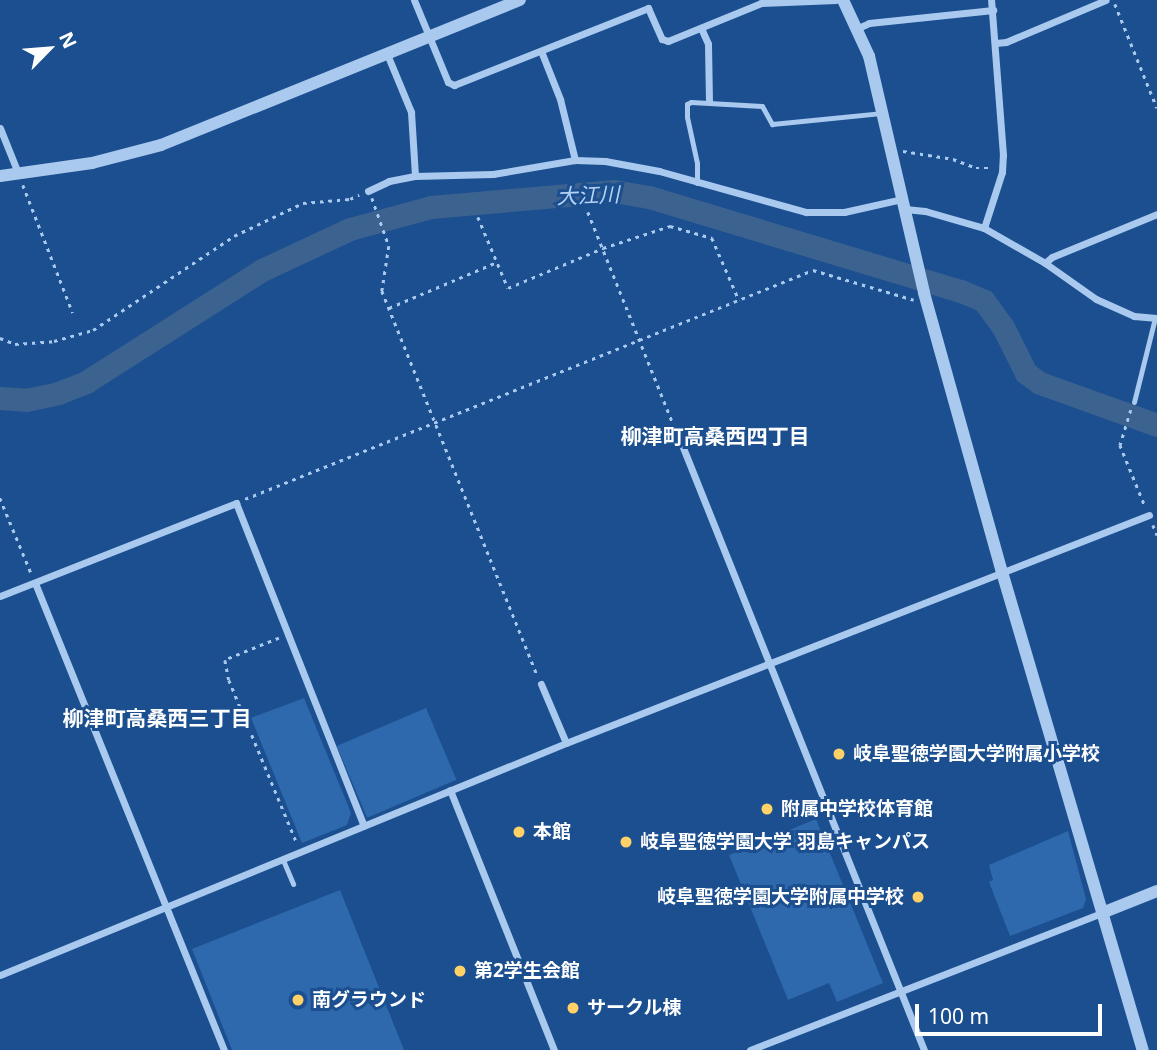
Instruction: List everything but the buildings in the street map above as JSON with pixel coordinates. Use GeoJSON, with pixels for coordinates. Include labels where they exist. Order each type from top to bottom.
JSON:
{"type":"FeatureCollection","features":[{"type":"Feature","properties":{"kind":"street"},"geometry":{"type":"LineString","coordinates":[[414,0],[448,82],[454,85],[541,51],[648,4],[662,39],[668,41],[761,3],[836,0]]}},
{"type":"Feature","properties":{"kind":"street"},"geometry":{"type":"LineString","coordinates":[[0,176],[92,163],[160,145],[520,0]]}},
{"type":"Feature","properties":{"kind":"street"},"geometry":{"type":"LineString","coordinates":[[843,0],[869,56],[925,296],[1002,572],[1143,1050]]}},
{"type":"Feature","properties":{"kind":"street"},"geometry":{"type":"LineString","coordinates":[[984,228],[1003,167],[991,0]]}},
{"type":"Feature","properties":{"kind":"street"},"geometry":{"type":"LineString","coordinates":[[996,43],[1006,42],[1106,0]]}},
{"type":"Feature","properties":{"kind":"street"},"geometry":{"type":"LineString","coordinates":[[858,28],[869,23],[993,10]]}},
{"type":"Feature","properties":{"kind":"street"},"geometry":{"type":"LineString","coordinates":[[701,27],[708,44],[709,101]]}},
{"type":"Feature","properties":{"kind":"street"},"geometry":{"type":"LineString","coordinates":[[541,51],[560,99],[575,160]]}},
{"type":"Feature","properties":{"kind":"street"},"geometry":{"type":"LineString","coordinates":[[387,54],[411,112],[415,176]]}},
{"type":"Feature","properties":{"kind":"street"},"geometry":{"type":"LineString","coordinates":[[0,128],[18,173]]}},
{"type":"Feature","properties":{"kind":"street"},"geometry":{"type":"LineString","coordinates":[[368,191],[389,181],[415,176],[493,174],[575,160],[623,164],[790,209],[823,214],[903,204],[984,228],[1045,263],[1096,299],[1134,316],[1156,318]]}},
{"type":"Feature","properties":{"kind":"street"},"geometry":{"type":"LineString","coordinates":[[1045,263],[1052,257],[1157,214]]}},
{"type":"Feature","properties":{"kind":"street"},"geometry":{"type":"LineString","coordinates":[[680,440],[925,1050]]}},
{"type":"Feature","properties":{"kind":"street"},"geometry":{"type":"LineString","coordinates":[[0,596],[236,503],[365,826]]}},
{"type":"Feature","properties":{"kind":"street"},"geometry":{"type":"LineString","coordinates":[[0,975],[566,743],[1149,515]]}},
{"type":"Feature","properties":{"kind":"street"},"geometry":{"type":"LineString","coordinates":[[35,583],[224,1050]]}},
{"type":"Feature","properties":{"kind":"street"},"geometry":{"type":"LineString","coordinates":[[541,684],[566,743]]}},
{"type":"Feature","properties":{"kind":"street"},"geometry":{"type":"LineString","coordinates":[[450,790],[554,1050]]}},
{"type":"Feature","properties":{"kind":"street"},"geometry":{"type":"LineString","coordinates":[[750,1050],[900,989],[1157,891]]}},
{"type":"Feature","properties":{"kind":"lane"},"geometry":{"type":"LineString","coordinates":[[697,183],[697,163],[687,104],[709,101],[765,107],[772,124],[883,113]]}},
{"type":"Feature","properties":{"kind":"lane"},"geometry":{"type":"LineString","coordinates":[[1134,402],[1156,318]]}},
{"type":"Feature","properties":{"kind":"lane"},"geometry":{"type":"LineString","coordinates":[[283,860],[293,884]]}},
{"type":"Feature","properties":{"kind":"path"},"geometry":{"type":"LineString","coordinates":[[1114,0],[1157,107]]}},
{"type":"Feature","properties":{"kind":"path"},"geometry":{"type":"LineString","coordinates":[[892,153],[904,151],[953,159],[984,169],[1003,167]]}},
{"type":"Feature","properties":{"kind":"path"},"geometry":{"type":"LineString","coordinates":[[18,173],[73,313]]}},
{"type":"Feature","properties":{"kind":"path"},"geometry":{"type":"LineString","coordinates":[[0,338],[15,344],[54,341],[93,330],[234,236],[303,203],[349,199],[368,191]]}},
{"type":"Feature","properties":{"kind":"path"},"geometry":{"type":"LineString","coordinates":[[376,202],[389,246],[382,291],[541,684]]}},
{"type":"Feature","properties":{"kind":"path"},"geometry":{"type":"LineString","coordinates":[[588,212],[680,440]]}},
{"type":"Feature","properties":{"kind":"path"},"geometry":{"type":"LineString","coordinates":[[478,217],[508,288],[603,248],[670,226],[712,238],[739,300]]}},
{"type":"Feature","properties":{"kind":"path"},"geometry":{"type":"LineString","coordinates":[[388,308],[497,262]]}},
{"type":"Feature","properties":{"kind":"path"},"geometry":{"type":"LineString","coordinates":[[236,503],[817,269],[880,292],[918,301],[925,296]]}},
{"type":"Feature","properties":{"kind":"path"},"geometry":{"type":"LineString","coordinates":[[1134,402],[1120,445],[1157,535]]}},
{"type":"Feature","properties":{"kind":"path"},"geometry":{"type":"LineString","coordinates":[[0,498],[35,583]]}},
{"type":"Feature","properties":{"kind":"path"},"geometry":{"type":"LineString","coordinates":[[288,634],[225,660],[233,692],[300,852]]}},
{"type":"Feature","properties":{"kind":"shaded area"},"geometry":{"type":"Polygon","coordinates":[[[304,698],[351,813],[347,825],[302,843],[251,718],[304,698]]]}},
{"type":"Feature","properties":{"kind":"shaded area"},"geometry":{"type":"Polygon","coordinates":[[[426,708],[456,780],[367,818],[337,746],[426,708]]]}},
{"type":"Feature","properties":{"kind":"shaded area"},"geometry":{"type":"Polygon","coordinates":[[[816,819],[883,983],[837,1002],[829,983],[788,1000],[729,855],[816,819]]]}},
{"type":"Feature","properties":{"kind":"shaded area"},"geometry":{"type":"Polygon","coordinates":[[[1068,831],[1086,899],[1083,908],[1010,936],[989,882],[993,880],[989,865],[1068,831]]]}},
{"type":"Feature","properties":{"kind":"shaded area","name":"南グラウンド"},"geometry":{"type":"Polygon","coordinates":[[[340,890],[404,1050],[232,1050],[192,949],[340,890]]]}},
{"type":"Feature","properties":{"kind":"waterway","name":"大江川"},"geometry":{"type":"LineString","coordinates":[[0,398],[26,400],[58,393],[86,382],[262,270],[350,229],[431,207],[614,191],[649,197],[961,291],[984,301],[1003,327],[1026,373],[1040,383],[1157,425]]}},
{"type":"Feature","properties":{"kind":"place","name":"岐阜聖徳学園大学附属小学校"},"geometry":{"type":"Point","coordinates":[839,754]}},
{"type":"Feature","properties":{"kind":"place","name":"附属中学校体育館"},"geometry":{"type":"Point","coordinates":[767,809]}},
{"type":"Feature","properties":{"kind":"place","name":"本館"},"geometry":{"type":"Point","coordinates":[519,832]}},
{"type":"Feature","properties":{"kind":"place","name":"岐阜聖徳学園大学 羽島キャンパス"},"geometry":{"type":"Point","coordinates":[626,842]}},
{"type":"Feature","properties":{"kind":"place","name":"岐阜聖徳学園大学附属中学校"},"geometry":{"type":"Point","coordinates":[918,897]}},
{"type":"Feature","properties":{"kind":"place","name":"第2学生会館"},"geometry":{"type":"Point","coordinates":[460,971]}},
{"type":"Feature","properties":{"kind":"place","name":"南グラウンド"},"geometry":{"type":"Point","coordinates":[298,1000]}},
{"type":"Feature","properties":{"kind":"place","name":"サークル棟"},"geometry":{"type":"Point","coordinates":[573,1008]}},
{"type":"Feature","properties":{"kind":"district","name":"柳津町高桑西四丁目"},"geometry":{"type":"Point","coordinates":[715,436]}},
{"type":"Feature","properties":{"kind":"district","name":"柳津町高桑西三丁目"},"geometry":{"type":"Point","coordinates":[157,718]}}]}
